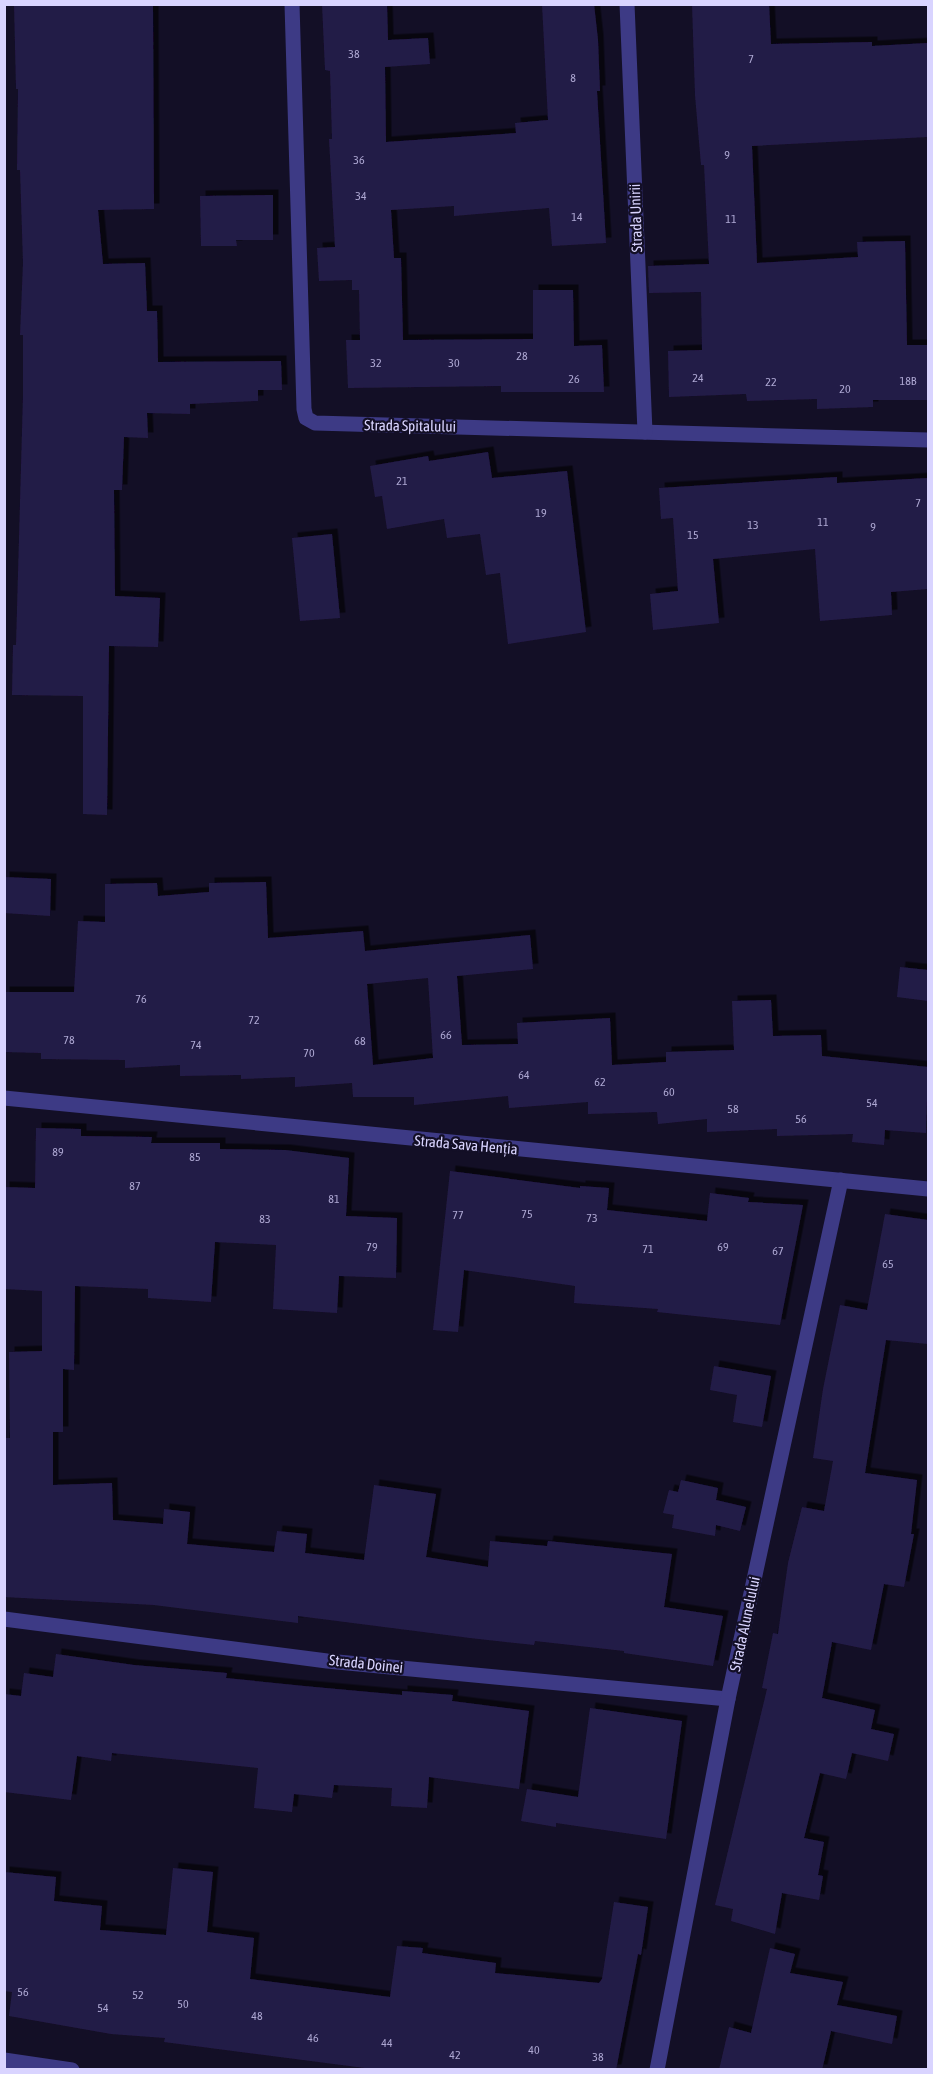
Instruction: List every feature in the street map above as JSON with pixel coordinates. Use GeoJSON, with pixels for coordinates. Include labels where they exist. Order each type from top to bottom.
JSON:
{"type":"FeatureCollection","features":[{"type":"Feature","properties":{"kind":"street","name":"Strada Spitalului"},"geometry":{"type":"LineString","coordinates":[[292,4],[303,409],[306,418],[315,423],[928,440]]}},
{"type":"Feature","properties":{"kind":"street","name":"Strada Unirii"},"geometry":{"type":"LineString","coordinates":[[627,4],[645,432]]}},
{"type":"Feature","properties":{"kind":"street","name":"Strada Sava Henția"},"geometry":{"type":"LineString","coordinates":[[4,1098],[928,1189]]}},
{"type":"Feature","properties":{"kind":"street","name":"Strada Alunelului"},"geometry":{"type":"LineString","coordinates":[[657,2070],[728,1699],[841,1180]]}},
{"type":"Feature","properties":{"kind":"street","name":"Strada Doinei"},"geometry":{"type":"LineString","coordinates":[[4,1619],[327,1661],[728,1699]]}},
{"type":"Feature","properties":{"kind":"street"},"geometry":{"type":"LineString","coordinates":[[4,2060],[72,2070]]}},
{"type":"Feature","properties":{"kind":"building"},"geometry":{"type":"Polygon","coordinates":[[[14,4],[153,4],[154,209],[98,210],[103,264],[145,263],[147,311],[157,311],[158,362],[281,361],[282,390],[258,390],[258,401],[190,404],[190,414],[147,413],[148,438],[124,437],[122,490],[114,490],[115,596],[160,598],[158,647],[109,646],[107,815],[83,814],[83,696],[12,695],[13,645],[16,645],[23,395],[23,335],[20,335],[23,263],[20,170],[17,170],[18,89],[16,89],[14,4]]]}},
{"type":"Feature","properties":{"kind":"building"},"geometry":{"type":"Polygon","coordinates":[[[322,4],[387,4],[388,40],[428,38],[430,64],[385,67],[386,142],[516,133],[515,123],[548,120],[542,4],[594,4],[598,40],[600,91],[597,91],[606,243],[552,246],[549,208],[454,216],[454,206],[391,210],[394,258],[401,258],[403,340],[533,339],[533,290],[573,290],[574,346],[602,345],[604,392],[501,392],[501,386],[348,388],[346,340],[360,340],[359,290],[352,290],[352,280],[319,281],[317,248],[335,247],[329,139],[332,139],[330,71],[325,70],[322,4]]]}},
{"type":"Feature","properties":{"kind":"building"},"geometry":{"type":"Polygon","coordinates":[[[692,4],[769,4],[771,44],[872,42],[872,46],[928,43],[928,137],[752,146],[757,263],[858,257],[857,242],[905,241],[907,345],[928,345],[928,400],[873,400],[873,407],[817,409],[817,399],[747,401],[746,394],[669,397],[668,351],[702,350],[701,292],[649,293],[648,266],[709,264],[704,165],[701,165],[695,95],[692,4]]]}},
{"type":"Feature","properties":{"kind":"building"},"geometry":{"type":"Polygon","coordinates":[[[273,195],[273,240],[236,240],[237,246],[201,246],[200,196],[273,195]]]}},
{"type":"Feature","properties":{"kind":"building"},"geometry":{"type":"Polygon","coordinates":[[[488,452],[492,478],[567,471],[586,632],[508,644],[500,573],[486,575],[480,534],[447,538],[444,519],[387,529],[382,496],[375,497],[370,466],[428,456],[429,461],[488,452]]]}},
{"type":"Feature","properties":{"kind":"building"},"geometry":{"type":"Polygon","coordinates":[[[837,477],[837,483],[928,478],[928,589],[891,592],[892,615],[820,621],[815,549],[713,559],[719,623],[653,630],[650,594],[678,591],[673,518],[661,519],[659,488],[837,477]]]}},
{"type":"Feature","properties":{"kind":"building"},"geometry":{"type":"Polygon","coordinates":[[[332,534],[340,618],[300,621],[292,538],[332,534]]]}},
{"type":"Feature","properties":{"kind":"building"},"geometry":{"type":"Polygon","coordinates":[[[4,877],[51,879],[50,916],[4,913],[4,877]]]}},
{"type":"Feature","properties":{"kind":"building"},"geometry":{"type":"Polygon","coordinates":[[[266,882],[268,938],[363,931],[365,951],[530,935],[533,969],[457,976],[462,1045],[518,1044],[517,1023],[610,1018],[612,1065],[666,1062],[666,1052],[734,1050],[732,1001],[771,1000],[773,1036],[821,1035],[822,1056],[928,1067],[926,1133],[885,1130],[884,1145],[852,1142],[853,1134],[777,1136],[777,1129],[707,1132],[707,1119],[658,1124],[657,1112],[588,1114],[588,1102],[509,1108],[508,1096],[414,1105],[414,1097],[353,1097],[352,1083],[295,1087],[295,1077],[241,1079],[241,1075],[180,1076],[180,1065],[125,1068],[125,1060],[41,1059],[41,1053],[4,1052],[4,992],[74,992],[78,921],[105,922],[105,884],[157,883],[158,896],[209,892],[209,883],[266,882]],[[428,978],[367,984],[373,1065],[433,1058],[428,978]]]}},
{"type":"Feature","properties":{"kind":"building"},"geometry":{"type":"Polygon","coordinates":[[[900,967],[928,970],[928,1001],[897,997],[900,967]]]}},
{"type":"Feature","properties":{"kind":"building"},"geometry":{"type":"Polygon","coordinates":[[[36,1128],[81,1129],[81,1136],[152,1137],[151,1143],[220,1143],[220,1149],[285,1150],[349,1158],[346,1216],[397,1218],[396,1278],[339,1276],[337,1313],[273,1309],[276,1245],[215,1242],[211,1302],[148,1298],[148,1289],[75,1286],[74,1370],[63,1369],[63,1432],[53,1432],[53,1485],[112,1483],[113,1520],[163,1524],[164,1509],[190,1512],[187,1544],[274,1552],[277,1531],[307,1534],[305,1553],[364,1560],[374,1485],[436,1494],[426,1557],[488,1567],[490,1541],[547,1546],[548,1541],[672,1554],[664,1607],[723,1616],[713,1666],[624,1653],[624,1651],[535,1641],[534,1645],[298,1616],[298,1623],[154,1605],[4,1597],[4,1438],[10,1438],[9,1352],[42,1351],[42,1291],[4,1289],[4,1187],[35,1188],[36,1128]]]}},
{"type":"Feature","properties":{"kind":"building"},"geometry":{"type":"Polygon","coordinates":[[[450,1171],[580,1188],[580,1186],[609,1188],[607,1210],[707,1221],[710,1193],[749,1198],[748,1202],[803,1205],[780,1325],[657,1312],[658,1309],[574,1303],[575,1286],[464,1270],[458,1332],[433,1330],[450,1171]]]}},
{"type":"Feature","properties":{"kind":"building"},"geometry":{"type":"Polygon","coordinates":[[[885,1214],[928,1220],[928,1344],[886,1340],[865,1473],[917,1480],[911,1534],[914,1534],[904,1587],[884,1584],[871,1650],[832,1642],[822,1698],[875,1710],[871,1729],[894,1734],[888,1761],[852,1753],[846,1779],[820,1773],[804,1838],[824,1842],[818,1875],[823,1876],[819,1900],[782,1893],[775,1934],[731,1921],[733,1909],[715,1905],[767,1689],[762,1688],[773,1633],[778,1634],[788,1563],[802,1507],[824,1511],[833,1461],[813,1458],[823,1389],[840,1305],[867,1310],[885,1214]]]}},
{"type":"Feature","properties":{"kind":"building"},"geometry":{"type":"Polygon","coordinates":[[[714,1366],[771,1376],[762,1427],[733,1422],[737,1395],[710,1390],[714,1366]]]}},
{"type":"Feature","properties":{"kind":"building"},"geometry":{"type":"Polygon","coordinates":[[[681,1480],[718,1488],[716,1500],[746,1507],[740,1531],[716,1525],[715,1536],[672,1528],[674,1515],[663,1513],[669,1490],[678,1492],[681,1480]]]}},
{"type":"Feature","properties":{"kind":"building"},"geometry":{"type":"Polygon","coordinates":[[[56,1654],[134,1665],[227,1673],[226,1678],[402,1695],[402,1691],[453,1695],[452,1701],[529,1711],[519,1789],[429,1777],[427,1808],[391,1806],[392,1788],[334,1785],[332,1798],[294,1794],[292,1812],[254,1808],[258,1768],[112,1753],[111,1761],[77,1756],[71,1800],[4,1792],[4,1694],[21,1696],[24,1673],[53,1677],[56,1654]]]}},
{"type":"Feature","properties":{"kind":"building"},"geometry":{"type":"Polygon","coordinates":[[[590,1708],[682,1721],[666,1839],[556,1823],[556,1827],[521,1821],[527,1789],[578,1797],[590,1708]]]}},
{"type":"Feature","properties":{"kind":"building"},"geometry":{"type":"Polygon","coordinates":[[[173,1868],[213,1872],[207,1932],[254,1938],[250,1979],[390,1997],[397,1946],[423,1948],[422,1953],[496,1963],[495,1973],[599,1983],[602,1979],[614,1902],[648,1907],[641,1955],[638,1954],[616,2070],[380,2070],[164,2042],[165,2038],[111,2034],[9,2016],[12,1992],[4,1991],[4,1872],[56,1877],[54,1901],[102,1906],[100,1930],[166,1935],[173,1868]]]}},
{"type":"Feature","properties":{"kind":"building"},"geometry":{"type":"Polygon","coordinates":[[[770,1948],[795,1954],[790,1973],[843,1982],[837,2005],[897,2016],[892,2044],[831,2031],[822,2070],[719,2070],[729,2027],[751,2033],[770,1948]]]}}]}
